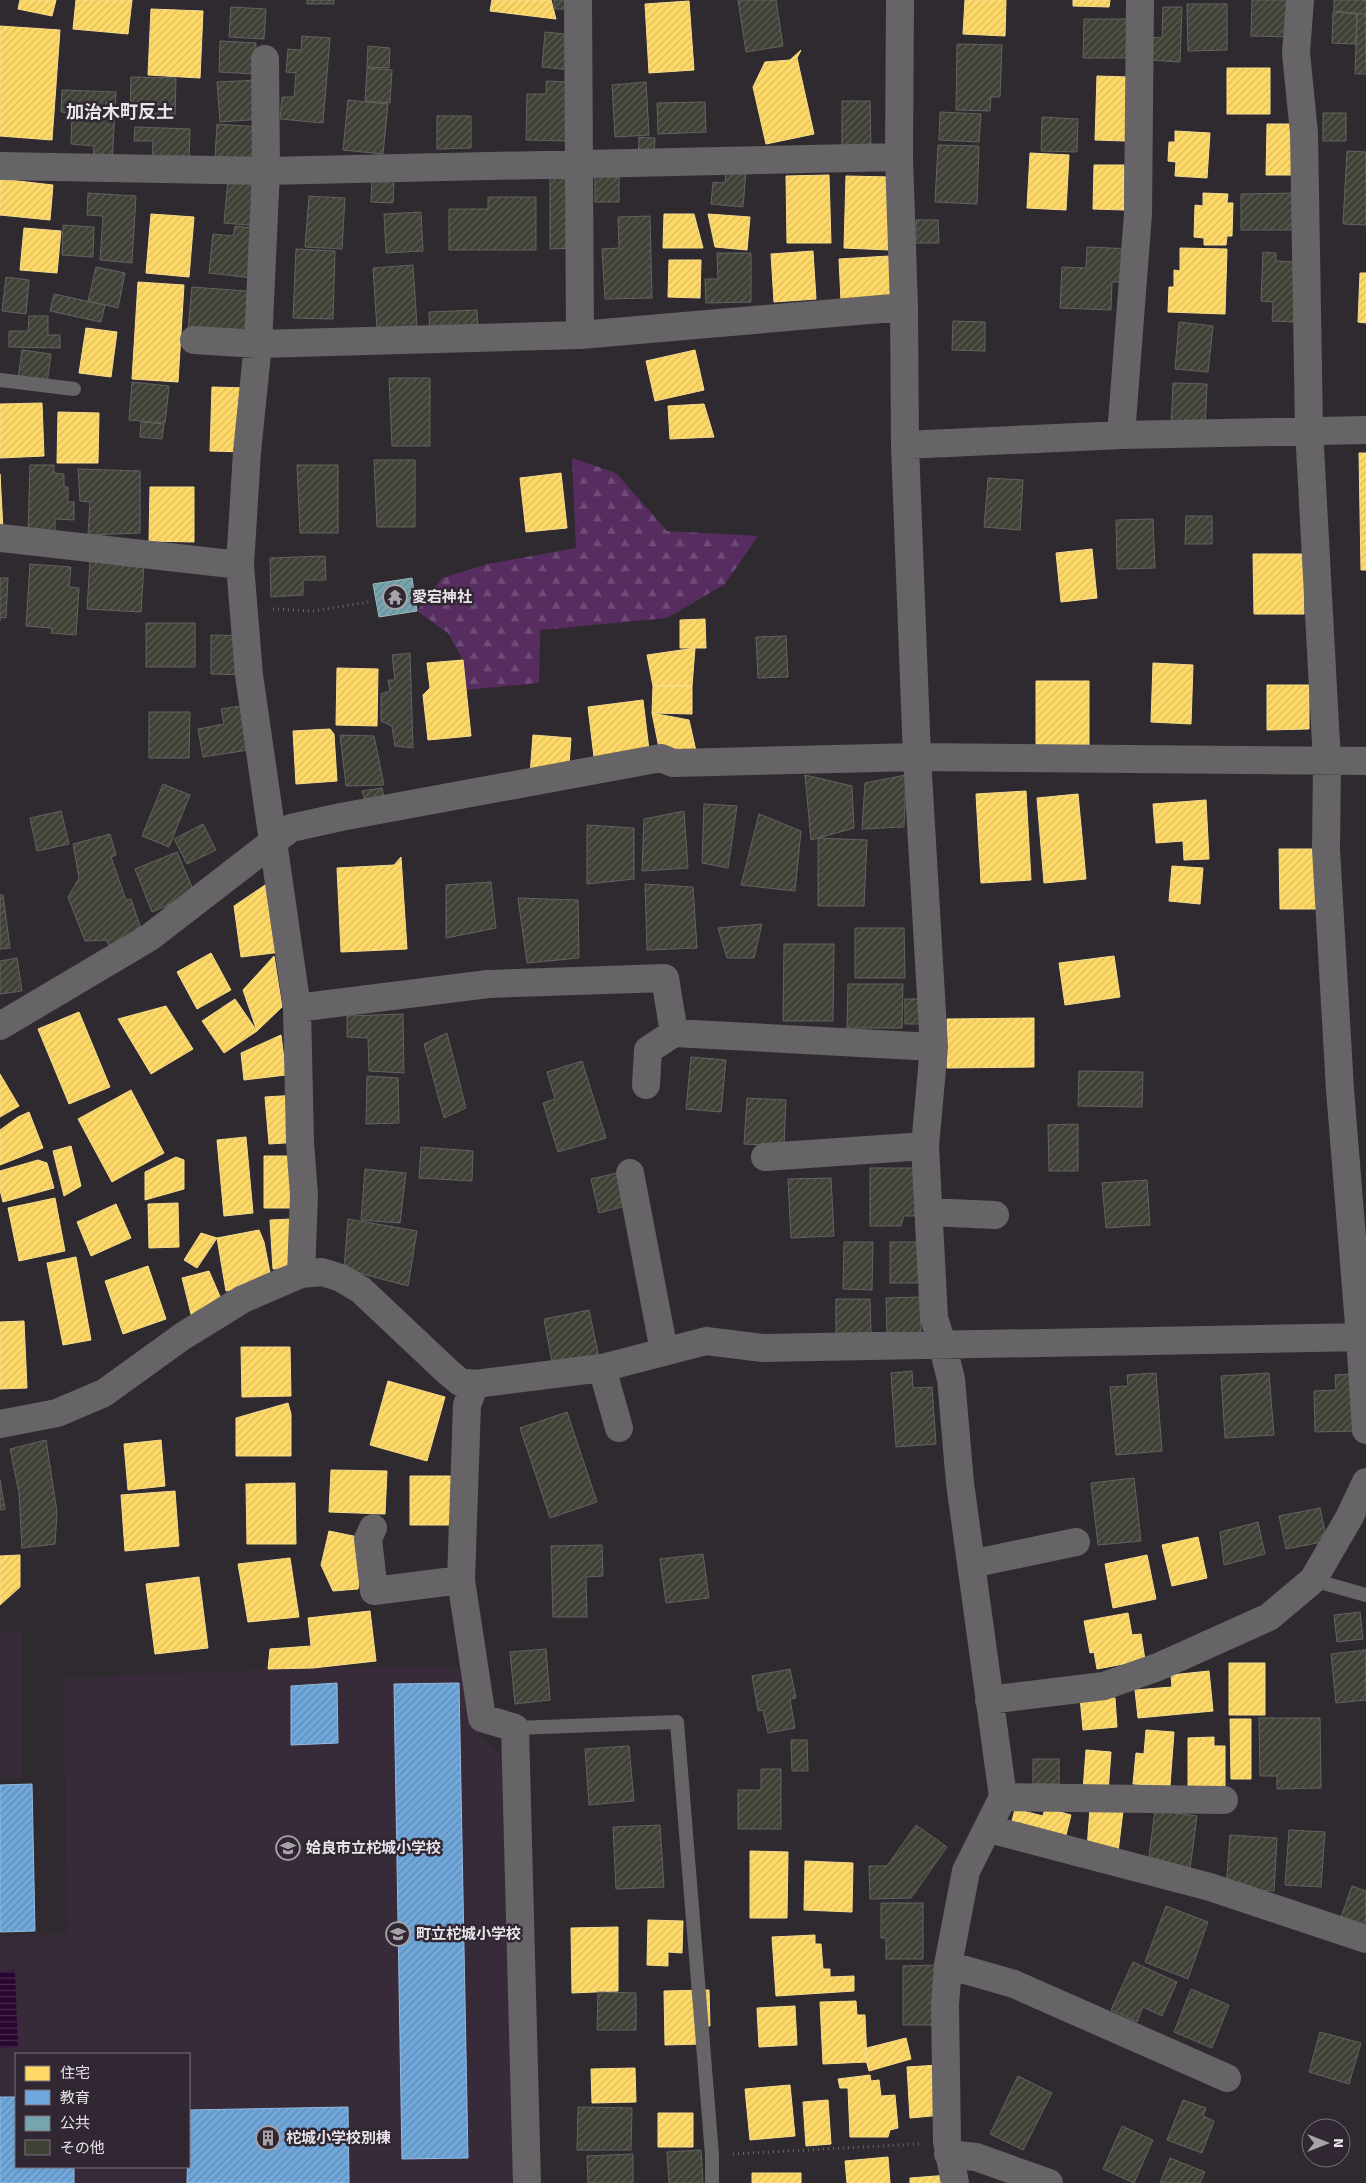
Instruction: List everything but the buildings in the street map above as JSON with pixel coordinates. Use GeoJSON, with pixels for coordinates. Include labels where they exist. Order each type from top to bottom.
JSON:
{"type":"FeatureCollection","features":[{"type":"Feature","properties":{"kind":"street"},"geometry":{"type":"LineString","coordinates":[[578,0],[580,335]]}},
{"type":"Feature","properties":{"kind":"street"},"geometry":{"type":"LineString","coordinates":[[900,0],[899,157],[906,445],[917,757],[934,1047],[925,1146],[934,1318],[951,1379],[960,1483],[988,1700],[1003,1797],[966,1872],[948,1965],[945,2005],[948,2148],[955,2183]]}},
{"type":"Feature","properties":{"kind":"street"},"geometry":{"type":"LineString","coordinates":[[1121,435],[1138,214],[1140,0]]}},
{"type":"Feature","properties":{"kind":"street"},"geometry":{"type":"LineString","coordinates":[[1300,0],[1296,53],[1304,133],[1309,429],[1327,762],[1326,849],[1336,1023],[1363,1337],[1366,1430]]}},
{"type":"Feature","properties":{"kind":"street"},"geometry":{"type":"LineString","coordinates":[[265,59],[266,171],[258,344],[247,452],[240,566],[242,607],[273,843],[298,1008],[300,1142],[304,1196],[301,1274]]}},
{"type":"Feature","properties":{"kind":"street"},"geometry":{"type":"LineString","coordinates":[[0,166],[266,171],[899,157]]}},
{"type":"Feature","properties":{"kind":"street"},"geometry":{"type":"LineString","coordinates":[[194,340],[258,344],[580,335],[904,307]]}},
{"type":"Feature","properties":{"kind":"street"},"geometry":{"type":"LineString","coordinates":[[906,445],[1121,435],[1309,429],[1366,430]]}},
{"type":"Feature","properties":{"kind":"street"},"geometry":{"type":"LineString","coordinates":[[0,538],[240,566]]}},
{"type":"Feature","properties":{"kind":"street"},"geometry":{"type":"LineString","coordinates":[[0,1026],[150,937],[291,828],[661,758],[673,763],[917,757],[1366,762]]}},
{"type":"Feature","properties":{"kind":"street"},"geometry":{"type":"LineString","coordinates":[[298,1008],[488,984],[665,978],[674,1033]]}},
{"type":"Feature","properties":{"kind":"street"},"geometry":{"type":"LineString","coordinates":[[646,1085],[648,1050],[674,1033],[934,1047]]}},
{"type":"Feature","properties":{"kind":"street"},"geometry":{"type":"LineString","coordinates":[[765,1157],[925,1146]]}},
{"type":"Feature","properties":{"kind":"street"},"geometry":{"type":"LineString","coordinates":[[630,1173],[664,1351]]}},
{"type":"Feature","properties":{"kind":"street"},"geometry":{"type":"LineString","coordinates":[[928,1212],[995,1215]]}},
{"type":"Feature","properties":{"kind":"street"},"geometry":{"type":"LineString","coordinates":[[0,1424],[57,1413],[104,1393],[190,1331],[243,1299],[301,1274],[322,1272],[341,1278],[361,1290],[460,1382],[475,1384],[602,1368],[706,1341],[763,1348],[942,1343],[1363,1337]]}},
{"type":"Feature","properties":{"kind":"street"},"geometry":{"type":"LineString","coordinates":[[602,1368],[620,1428]]}},
{"type":"Feature","properties":{"kind":"street"},"geometry":{"type":"LineString","coordinates":[[475,1384],[468,1405],[461,1580],[482,1718],[514,1728],[527,2183]]}},
{"type":"Feature","properties":{"kind":"street"},"geometry":{"type":"LineString","coordinates":[[988,1700],[1104,1686],[1158,1667],[1269,1617],[1313,1580],[1349,1518],[1366,1482]]}},
{"type":"Feature","properties":{"kind":"street"},"geometry":{"type":"LineString","coordinates":[[373,1528],[368,1539],[374,1591],[461,1580]]}},
{"type":"Feature","properties":{"kind":"street"},"geometry":{"type":"LineString","coordinates":[[971,1564],[1076,1542]]}},
{"type":"Feature","properties":{"kind":"street"},"geometry":{"type":"LineString","coordinates":[[1003,1797],[1224,1800]]}},
{"type":"Feature","properties":{"kind":"street"},"geometry":{"type":"LineString","coordinates":[[988,1829],[1210,1887],[1366,1939]]}},
{"type":"Feature","properties":{"kind":"street"},"geometry":{"type":"LineString","coordinates":[[948,1965],[1014,1984],[1227,2078]]}},
{"type":"Feature","properties":{"kind":"street"},"geometry":{"type":"LineString","coordinates":[[948,2148],[976,2156],[1049,2183]]}},
{"type":"Feature","properties":{"kind":"lane"},"geometry":{"type":"LineString","coordinates":[[0,380],[74,389]]}},
{"type":"Feature","properties":{"kind":"lane"},"geometry":{"type":"LineString","coordinates":[[1313,1580],[1366,1594]]}},
{"type":"Feature","properties":{"kind":"lane"},"geometry":{"type":"LineString","coordinates":[[514,1728],[677,1722],[712,2155],[712,2183]]}},
{"type":"Feature","properties":{"kind":"path"},"geometry":{"type":"LineString","coordinates":[[242,607],[312,611],[369,602]]}},
{"type":"Feature","properties":{"kind":"path"},"geometry":{"type":"LineString","coordinates":[[712,2155],[948,2148]]}},
{"type":"Feature","properties":{"kind":"shaded area"},"geometry":{"type":"Polygon","coordinates":[[[0,1631],[23,1631],[22,1779],[0,1778],[0,1631]]]}},
{"type":"Feature","properties":{"kind":"shaded area","name":"姶良市立柁城小学校"},"geometry":{"type":"Polygon","coordinates":[[[466,1667],[472,1725],[508,1762],[517,2183],[0,2183],[0,1936],[68,1934],[63,1678],[313,1668],[466,1667]]]}},
{"type":"Feature","properties":{"kind":"shaded area"},"geometry":{"type":"Polygon","coordinates":[[[15,1970],[18,2047],[0,2048],[0,1972],[15,1970]]]}},
{"type":"Feature","properties":{"kind":"green space"},"geometry":{"type":"Polygon","coordinates":[[[572,458],[616,473],[667,531],[758,536],[725,584],[667,618],[540,630],[539,683],[464,690],[463,660],[448,633],[417,611],[442,578],[488,564],[576,548],[572,458]]]}},
{"type":"Feature","properties":{"kind":"place","name":"愛宕神社"},"geometry":{"type":"Point","coordinates":[395,597]}},
{"type":"Feature","properties":{"kind":"place","name":"姶良市立柁城小学校"},"geometry":{"type":"Point","coordinates":[288,1848]}},
{"type":"Feature","properties":{"kind":"place","name":"町立柁城小学校"},"geometry":{"type":"Point","coordinates":[398,1934]}},
{"type":"Feature","properties":{"kind":"place","name":"柁城小学校別棟"},"geometry":{"type":"Point","coordinates":[268,2138]}},
{"type":"Feature","properties":{"kind":"district","name":"加治木町反土"},"geometry":{"type":"Point","coordinates":[120,112]}}]}
